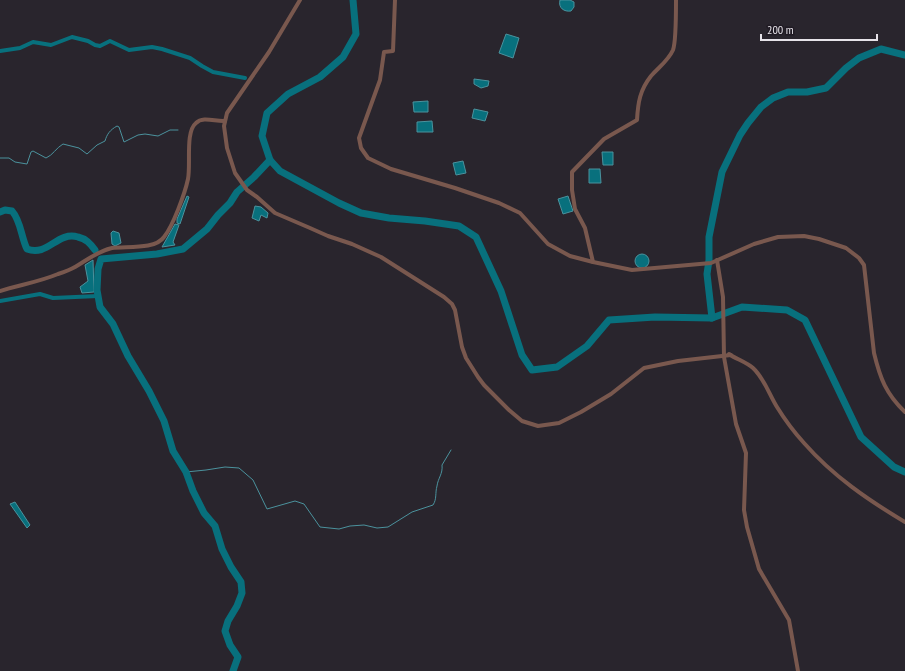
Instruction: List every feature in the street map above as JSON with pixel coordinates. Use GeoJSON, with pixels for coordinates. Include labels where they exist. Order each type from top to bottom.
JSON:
{"type":"FeatureCollection","features":[{"type":"Feature","properties":{"kind":"street"},"geometry":{"type":"LineString","coordinates":[[300,0],[269,52],[227,113],[224,126],[227,148],[235,173],[246,190],[257,196],[275,213],[316,231],[381,256],[444,297],[452,304],[466,358],[484,385],[509,410],[522,420],[538,426],[559,423],[611,394],[644,368],[678,361],[731,355]]}},
{"type":"Feature","properties":{"kind":"street"},"geometry":{"type":"LineString","coordinates":[[395,0],[393,51],[384,52],[380,80],[359,138],[361,148],[368,158],[391,169],[499,203],[520,213],[548,244],[570,256],[632,270],[711,263],[754,244],[778,237],[804,236],[820,239],[846,248],[859,258],[864,265],[874,353],[877,367],[884,385],[893,400],[905,412]]}},
{"type":"Feature","properties":{"kind":"street"},"geometry":{"type":"LineString","coordinates":[[594,262],[585,228],[575,209],[572,190],[572,172],[604,139],[637,120],[641,92],[651,76],[669,59],[674,48],[676,0]]}},
{"type":"Feature","properties":{"kind":"street"},"geometry":{"type":"LineString","coordinates":[[0,291],[56,275],[74,267],[101,251],[112,248],[148,246],[157,243],[164,238],[183,196],[188,178],[190,137],[193,127],[202,119],[218,122],[225,121]]}},
{"type":"Feature","properties":{"kind":"street"},"geometry":{"type":"LineString","coordinates":[[717,260],[723,298],[724,357],[736,424],[746,453],[744,510],[747,527],[759,569],[789,620],[798,671]]}},
{"type":"Feature","properties":{"kind":"street"},"geometry":{"type":"LineString","coordinates":[[724,351],[752,367],[776,406],[790,425],[804,443],[824,464],[858,491],[905,522]]}},
{"type":"Feature","properties":{"kind":"water"},"geometry":{"type":"Polygon","coordinates":[[[560,0],[570,0],[574,2],[574,7],[571,11],[564,10],[560,5],[560,0]]]}},
{"type":"Feature","properties":{"kind":"water"},"geometry":{"type":"Polygon","coordinates":[[[506,34],[519,38],[513,58],[499,53],[506,34]]]}},
{"type":"Feature","properties":{"kind":"water"},"geometry":{"type":"Polygon","coordinates":[[[474,79],[489,81],[488,86],[481,88],[474,84],[474,79]]]}},
{"type":"Feature","properties":{"kind":"water"},"geometry":{"type":"Polygon","coordinates":[[[428,101],[428,112],[414,112],[413,102],[428,101]]]}},
{"type":"Feature","properties":{"kind":"water"},"geometry":{"type":"Polygon","coordinates":[[[474,109],[488,112],[485,121],[472,118],[474,109]]]}},
{"type":"Feature","properties":{"kind":"water"},"geometry":{"type":"Polygon","coordinates":[[[432,121],[433,132],[417,132],[417,122],[432,121]]]}},
{"type":"Feature","properties":{"kind":"water"},"geometry":{"type":"Polygon","coordinates":[[[602,152],[613,152],[613,165],[603,165],[602,152]]]}},
{"type":"Feature","properties":{"kind":"water"},"geometry":{"type":"Polygon","coordinates":[[[463,161],[466,173],[456,175],[453,163],[463,161]]]}},
{"type":"Feature","properties":{"kind":"water"},"geometry":{"type":"Polygon","coordinates":[[[589,169],[600,169],[601,183],[589,183],[589,169]]]}},
{"type":"Feature","properties":{"kind":"water"},"geometry":{"type":"Polygon","coordinates":[[[187,196],[189,197],[180,224],[177,223],[177,219],[187,196]]]}},
{"type":"Feature","properties":{"kind":"water"},"geometry":{"type":"Polygon","coordinates":[[[568,196],[573,211],[563,214],[558,199],[568,196]]]}},
{"type":"Feature","properties":{"kind":"water"},"geometry":{"type":"Polygon","coordinates":[[[255,206],[261,207],[268,213],[267,218],[261,215],[259,221],[252,218],[255,206]]]}},
{"type":"Feature","properties":{"kind":"water"},"geometry":{"type":"Polygon","coordinates":[[[175,224],[179,225],[173,242],[175,245],[162,247],[175,224]]]}},
{"type":"Feature","properties":{"kind":"water"},"geometry":{"type":"Polygon","coordinates":[[[113,231],[119,233],[121,243],[115,246],[112,244],[111,233],[113,231]]]}},
{"type":"Feature","properties":{"kind":"water"},"geometry":{"type":"Polygon","coordinates":[[[642,254],[647,256],[649,261],[647,266],[642,268],[637,266],[635,261],[637,256],[642,254]]]}},
{"type":"Feature","properties":{"kind":"water"},"geometry":{"type":"Polygon","coordinates":[[[93,260],[94,292],[82,293],[80,287],[88,281],[85,265],[93,260]]]}},
{"type":"Feature","properties":{"kind":"water"},"geometry":{"type":"Polygon","coordinates":[[[15,502],[30,525],[27,528],[10,504],[15,502]]]}},
{"type":"Feature","properties":{"kind":"waterway"},"geometry":{"type":"LineString","coordinates":[[353,0],[356,34],[343,57],[320,77],[288,94],[267,113],[262,136],[270,160],[280,171],[339,203],[361,213],[389,218],[459,226],[476,237],[501,291],[522,355],[532,370],[557,367],[587,346],[609,320],[655,317],[712,318],[742,307],[787,310],[805,320],[861,437],[894,467],[905,472]]}},
{"type":"Feature","properties":{"kind":"waterway"},"geometry":{"type":"LineString","coordinates":[[0,51],[20,48],[33,42],[51,45],[72,37],[100,46],[110,41],[129,50],[152,47],[162,49],[190,58],[213,72],[245,78]]}},
{"type":"Feature","properties":{"kind":"waterway"},"geometry":{"type":"LineString","coordinates":[[712,318],[707,274],[709,260],[709,237],[722,172],[740,135],[748,123],[761,107],[773,98],[788,92],[807,92],[826,88],[846,68],[859,58],[881,49],[905,55]]}},
{"type":"Feature","properties":{"kind":"waterway"},"geometry":{"type":"LineString","coordinates":[[0,158],[9,158],[15,162],[27,164],[31,152],[33,151],[46,158],[63,144],[79,148],[87,154],[97,145],[105,141],[109,132],[117,126],[119,127],[124,142],[138,135],[145,134],[158,136],[170,130],[178,130]]}},
{"type":"Feature","properties":{"kind":"waterway"},"geometry":{"type":"LineString","coordinates":[[233,671],[238,657],[230,645],[225,631],[228,621],[237,606],[242,593],[241,582],[222,549],[215,526],[204,513],[193,491],[186,472],[173,451],[164,421],[149,391],[128,356],[113,324],[100,307],[97,290],[98,269],[101,259],[157,254],[183,249],[207,229],[230,203],[237,192],[270,160]]}},
{"type":"Feature","properties":{"kind":"waterway"},"geometry":{"type":"LineString","coordinates":[[0,212],[5,210],[12,211],[15,215],[27,249],[34,251],[41,250],[64,237],[71,236],[86,240],[95,250]]}},
{"type":"Feature","properties":{"kind":"waterway"},"geometry":{"type":"LineString","coordinates":[[0,301],[40,294],[53,298],[98,296]]}},
{"type":"Feature","properties":{"kind":"waterway"},"geometry":{"type":"LineString","coordinates":[[186,472],[225,467],[239,468],[253,480],[267,509],[295,501],[304,504],[320,527],[339,529],[350,526],[364,525],[377,528],[388,527],[412,512],[433,505],[442,471],[442,465],[451,450]]}}]}
